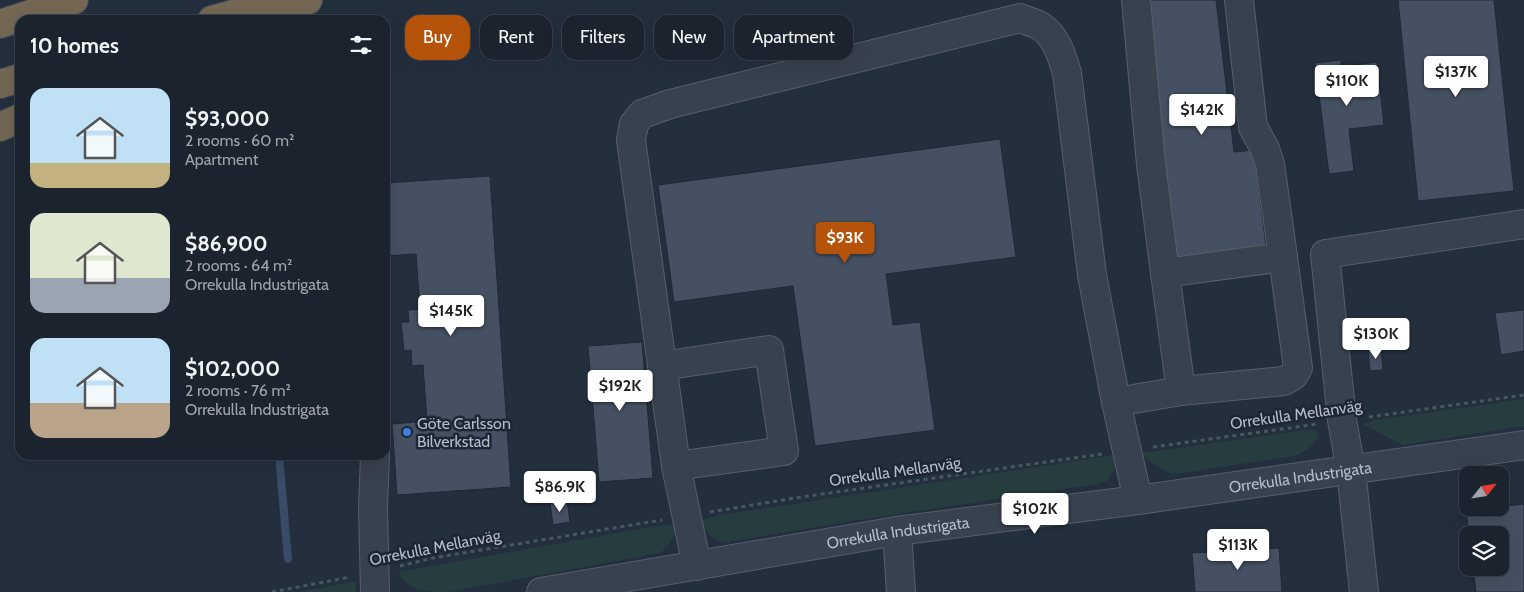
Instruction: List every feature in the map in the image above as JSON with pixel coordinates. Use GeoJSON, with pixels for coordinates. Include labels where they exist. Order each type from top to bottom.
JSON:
{"type":"FeatureCollection","features":[{"type":"Feature","properties":{"kind":"highway"},"geometry":{"type":"LineString","coordinates":[[0,5],[43,0]]}},
{"type":"Feature","properties":{"kind":"highway"},"geometry":{"type":"LineString","coordinates":[[28,15],[74,0]]}},
{"type":"Feature","properties":{"kind":"highway"},"geometry":{"type":"LineString","coordinates":[[230,15],[284,0]]}},
{"type":"Feature","properties":{"kind":"highway"},"geometry":{"type":"LineString","coordinates":[[270,15],[308,0]]}},
{"type":"Feature","properties":{"kind":"highway"},"geometry":{"type":"LineString","coordinates":[[0,24],[15,19]]}},
{"type":"Feature","properties":{"kind":"highway"},"geometry":{"type":"LineString","coordinates":[[0,84],[15,80]]}},
{"type":"Feature","properties":{"kind":"highway"},"geometry":{"type":"LineString","coordinates":[[0,127],[15,120]]}},
{"type":"Feature","properties":{"kind":"street"},"geometry":{"type":"LineString","coordinates":[[1136,0],[1150,164],[1181,391]]}},
{"type":"Feature","properties":{"kind":"street"},"geometry":{"type":"LineString","coordinates":[[1116,402],[1181,391],[1284,381],[1293,376],[1298,368],[1270,164],[1265,149],[1253,127],[1239,0]]}},
{"type":"Feature","properties":{"kind":"street"},"geometry":{"type":"LineString","coordinates":[[697,566],[676,466],[631,140],[634,124],[642,114],[670,104],[1020,18],[1041,26],[1052,36],[1059,48],[1067,73],[1092,275],[1116,402],[1138,500]]}},
{"type":"Feature","properties":{"kind":"street"},"geometry":{"type":"LineString","coordinates":[[1364,592],[1351,470],[1342,420],[1326,254],[1524,224]]}},
{"type":"Feature","properties":{"kind":"street"},"geometry":{"type":"LineString","coordinates":[[1165,272],[1283,257]]}},
{"type":"Feature","properties":{"kind":"street"},"geometry":{"type":"LineString","coordinates":[[662,366],[769,350],[784,451],[676,466]]}},
{"type":"Feature","properties":{"kind":"street","name":"Orrekulla Industrigata"},"geometry":{"type":"LineString","coordinates":[[541,592],[896,531],[1138,500],[1524,444]]}},
{"type":"Feature","properties":{"kind":"street"},"geometry":{"type":"LineString","coordinates":[[374,460],[375,582]]}},
{"type":"Feature","properties":{"kind":"street"},"geometry":{"type":"LineString","coordinates":[[896,531],[901,592]]}},
{"type":"Feature","properties":{"kind":"path","name":"Orrekulla Mellanväg"},"geometry":{"type":"LineString","coordinates":[[272,592],[375,582],[433,558],[824,494],[1524,395]]}},
{"type":"Feature","properties":{"kind":"green space"},"geometry":{"type":"Polygon","coordinates":[[[1524,399],[1524,426],[1403,445],[1362,424],[1376,420],[1524,399]]]}},
{"type":"Feature","properties":{"kind":"green space"},"geometry":{"type":"Polygon","coordinates":[[[1314,429],[1319,437],[1317,441],[1308,449],[1294,456],[1176,474],[1157,466],[1142,453],[1314,429]]]}},
{"type":"Feature","properties":{"kind":"green space"},"geometry":{"type":"Polygon","coordinates":[[[1115,456],[1114,469],[1107,481],[1098,484],[852,521],[728,542],[714,539],[702,520],[720,515],[1115,456]]]}},
{"type":"Feature","properties":{"kind":"green space"},"geometry":{"type":"Polygon","coordinates":[[[676,524],[672,540],[660,553],[449,592],[419,590],[407,584],[398,572],[656,526],[676,524]]]}},
{"type":"Feature","properties":{"kind":"green space"},"geometry":{"type":"Polygon","coordinates":[[[356,581],[356,592],[299,592],[356,581]]]}},
{"type":"Feature","properties":{"kind":"building"},"geometry":{"type":"Polygon","coordinates":[[[1149,0],[1216,0],[1234,152],[1254,150],[1266,247],[1174,259],[1149,0]]]}},
{"type":"Feature","properties":{"kind":"building"},"geometry":{"type":"Polygon","coordinates":[[[1398,0],[1494,0],[1514,191],[1418,201],[1398,0]]]}},
{"type":"Feature","properties":{"kind":"building"},"geometry":{"type":"Polygon","coordinates":[[[1341,60],[1341,67],[1377,62],[1384,125],[1349,129],[1354,171],[1329,174],[1315,63],[1341,60]]]}},
{"type":"Feature","properties":{"kind":"building"},"geometry":{"type":"Polygon","coordinates":[[[1000,139],[1016,257],[886,274],[893,325],[920,322],[935,430],[815,446],[793,286],[674,302],[658,185],[1000,139]]]}},
{"type":"Feature","properties":{"kind":"building"},"geometry":{"type":"Polygon","coordinates":[[[490,176],[511,487],[397,495],[392,424],[427,421],[423,365],[412,366],[411,350],[404,351],[401,322],[409,322],[408,310],[420,309],[416,254],[390,256],[390,183],[490,176]]]}},
{"type":"Feature","properties":{"kind":"building"},"geometry":{"type":"Polygon","coordinates":[[[1524,310],[1524,351],[1501,355],[1495,313],[1524,310]]]}},
{"type":"Feature","properties":{"kind":"building"},"geometry":{"type":"Polygon","coordinates":[[[642,342],[653,478],[599,482],[588,346],[642,342]]]}},
{"type":"Feature","properties":{"kind":"building"},"geometry":{"type":"Polygon","coordinates":[[[1381,349],[1383,370],[1370,371],[1368,350],[1381,349]]]}},
{"type":"Feature","properties":{"kind":"building"},"geometry":{"type":"Polygon","coordinates":[[[567,500],[570,522],[553,525],[550,503],[567,500]]]}},
{"type":"Feature","properties":{"kind":"building"},"geometry":{"type":"Polygon","coordinates":[[[1524,504],[1524,592],[1476,592],[1474,576],[1509,576],[1509,526],[1468,526],[1467,516],[1509,516],[1509,506],[1524,504]]]}},
{"type":"Feature","properties":{"kind":"building"},"geometry":{"type":"Polygon","coordinates":[[[1279,548],[1282,592],[1195,592],[1192,553],[1279,548]]]}},
{"type":"Feature","properties":{"kind":"waterway"},"geometry":{"type":"LineString","coordinates":[[279,460],[288,559]]}},
{"type":"Feature","properties":{"kind":"place","name":"Göte Carlsson Bilverkstad"},"geometry":{"type":"Point","coordinates":[407,432]}}]}
